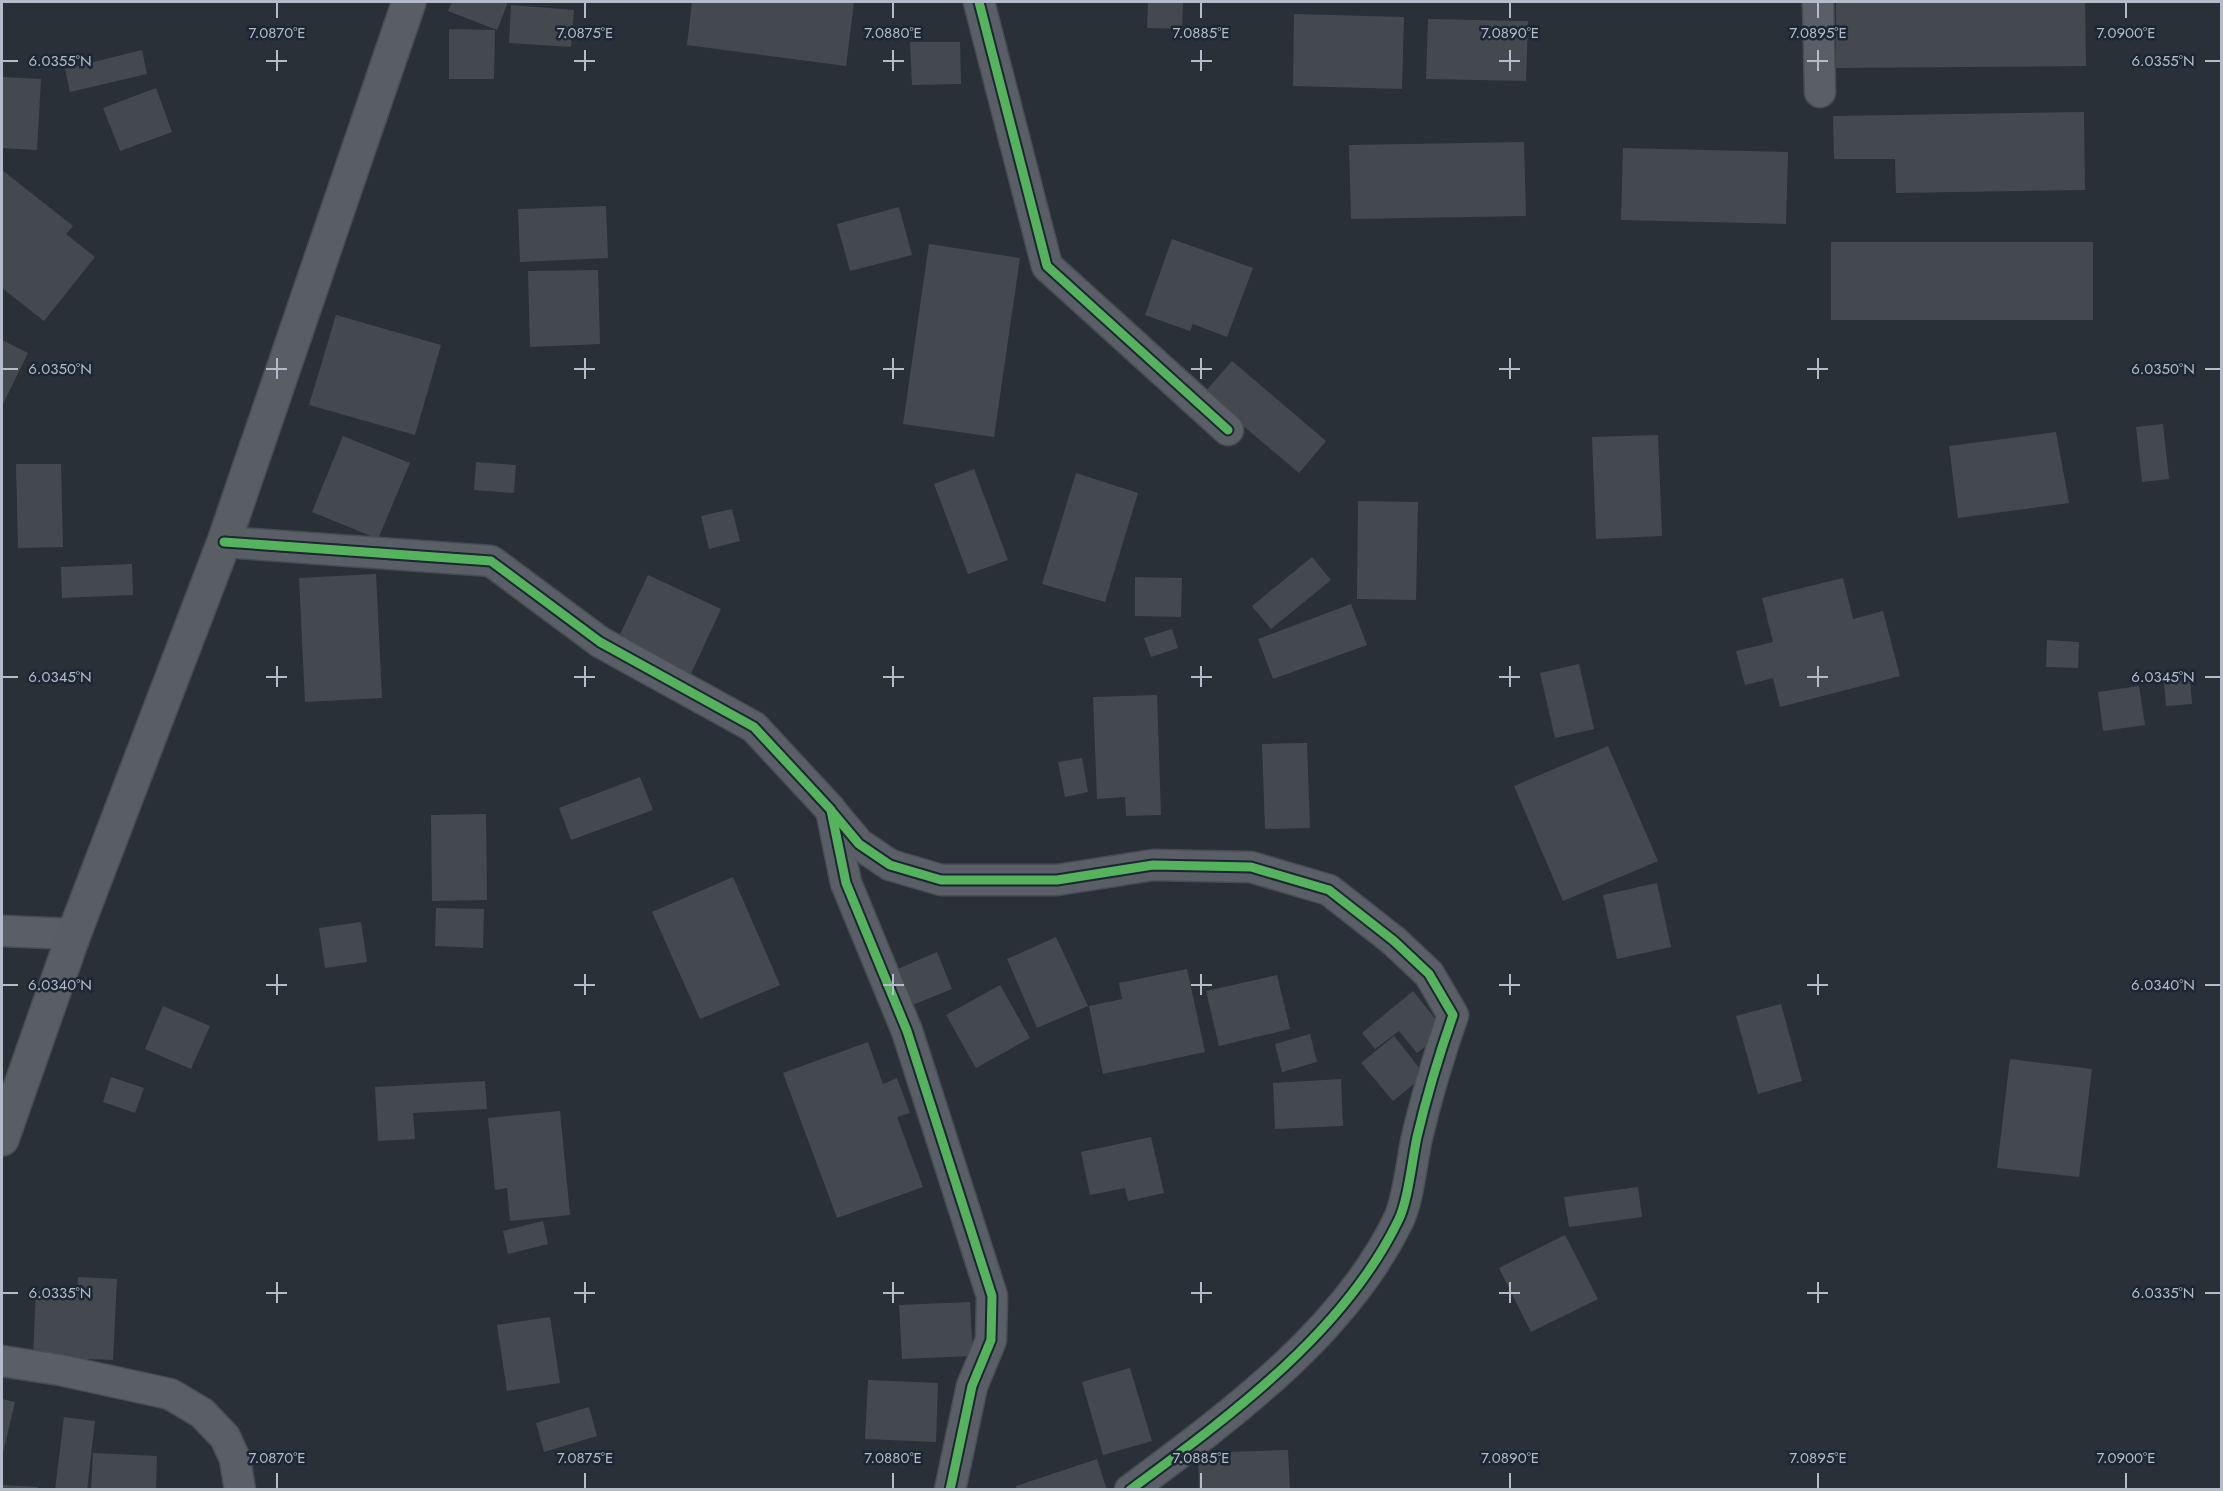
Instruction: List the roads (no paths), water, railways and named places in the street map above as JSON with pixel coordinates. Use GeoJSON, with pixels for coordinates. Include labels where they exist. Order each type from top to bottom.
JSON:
{"type":"FeatureCollection","features":[{"type":"Feature","properties":{"kind":"main road"},"geometry":{"type":"LineString","coordinates":[[2,1139],[74,934],[224,542],[409,2]]}},
{"type":"Feature","properties":{"kind":"street"},"geometry":{"type":"LineString","coordinates":[[979,2],[1047,266],[1228,430]]}},
{"type":"Feature","properties":{"kind":"street"},"geometry":{"type":"LineString","coordinates":[[1818,2],[1820,92]]}},
{"type":"Feature","properties":{"kind":"street"},"geometry":{"type":"LineString","coordinates":[[224,542],[490,561],[600,642],[754,727],[831,810],[859,844],[890,865],[940,880],[1057,880],[1153,865],[1251,867],[1329,890],[1394,941],[1429,974],[1454,1015],[1430,1081],[1399,1220],[1365,1275],[1315,1339],[1208,1432],[1130,1490]]}},
{"type":"Feature","properties":{"kind":"street"},"geometry":{"type":"LineString","coordinates":[[831,810],[846,883],[907,1031],[992,1296],[990,1340],[972,1386],[950,1490]]}},
{"type":"Feature","properties":{"kind":"street"},"geometry":{"type":"LineString","coordinates":[[2,931],[74,934]]}},
{"type":"Feature","properties":{"kind":"street"},"geometry":{"type":"LineString","coordinates":[[2,1361],[60,1370],[170,1394],[202,1413],[225,1437],[235,1459],[240,1490]]}}]}
